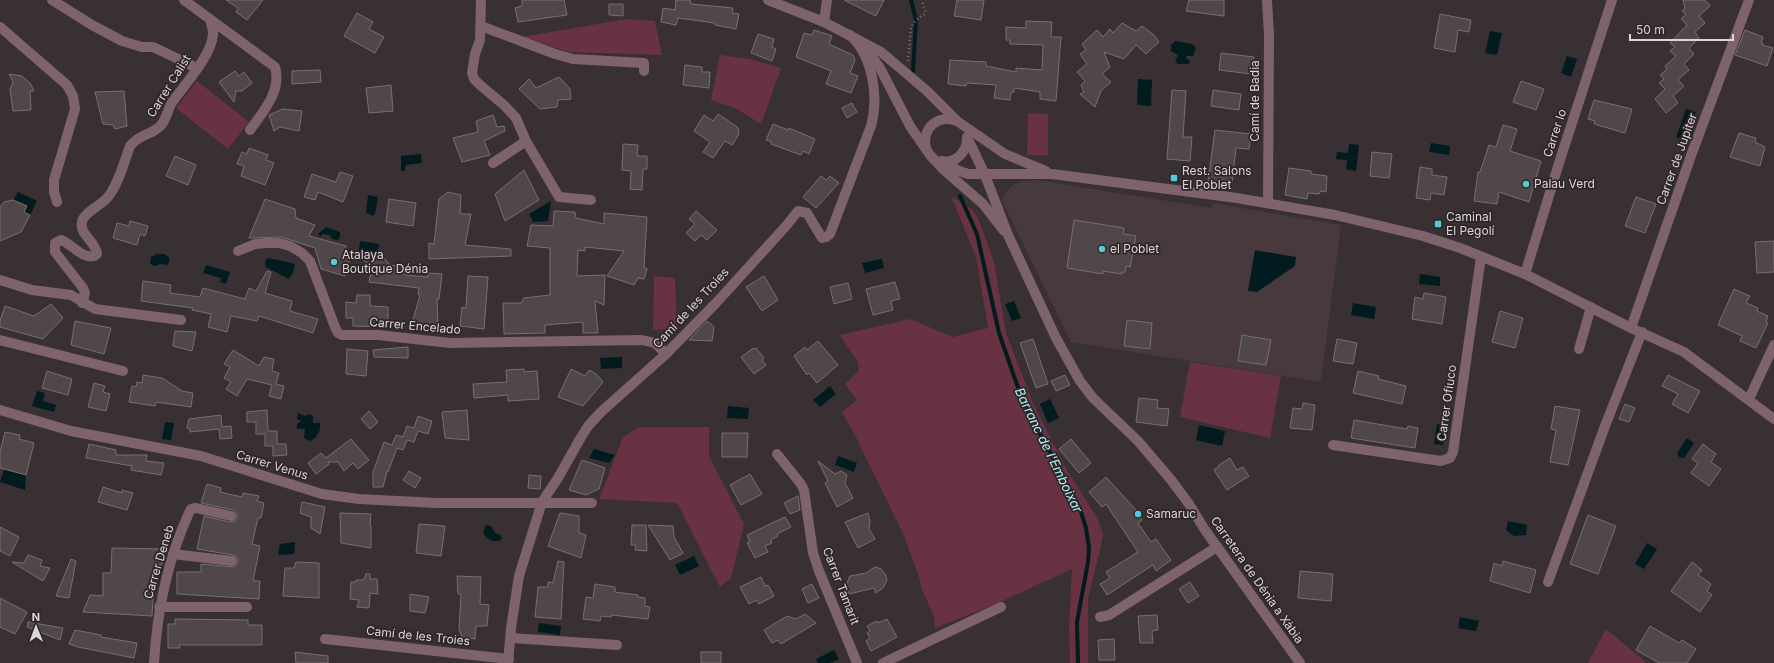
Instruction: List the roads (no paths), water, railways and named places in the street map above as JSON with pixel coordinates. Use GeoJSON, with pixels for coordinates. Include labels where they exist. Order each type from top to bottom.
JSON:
{"type":"FeatureCollection","features":[{"type":"Feature","properties":{"kind":"street"},"geometry":{"type":"LineString","coordinates":[[52,0],[92,25],[122,41],[142,47],[153,47],[197,68]]}},
{"type":"Feature","properties":{"kind":"street"},"geometry":{"type":"LineString","coordinates":[[184,0],[275,67],[277,73],[276,87],[271,99],[250,130]]}},
{"type":"Feature","properties":{"kind":"street"},"geometry":{"type":"LineString","coordinates":[[481,0],[480,40],[473,65],[472,73],[474,79],[504,105],[516,118],[526,141],[559,197],[592,200]]}},
{"type":"Feature","properties":{"kind":"street"},"geometry":{"type":"LineString","coordinates":[[768,0],[824,22],[881,52],[927,91],[962,125],[966,137],[965,150],[959,157],[945,166]]}},
{"type":"Feature","properties":{"kind":"street"},"geometry":{"type":"LineString","coordinates":[[824,22],[827,0]]}},
{"type":"Feature","properties":{"kind":"street","name":"Camí de Badia"},"geometry":{"type":"LineString","coordinates":[[1267,0],[1269,35],[1268,203]]}},
{"type":"Feature","properties":{"kind":"street","name":"Carrer Io"},"geometry":{"type":"LineString","coordinates":[[1525,274],[1612,0]]}},
{"type":"Feature","properties":{"kind":"street","name":"Carrer de Jupiter"},"geometry":{"type":"LineString","coordinates":[[1631,328],[1692,153],[1749,0]]}},
{"type":"Feature","properties":{"kind":"street","name":"Carrer Calist"},"geometry":{"type":"LineString","coordinates":[[82,303],[85,293],[83,288],[55,252],[55,243],[61,240],[86,257],[97,254],[95,244],[83,231],[81,222],[83,217],[101,205],[109,196],[130,146],[136,139],[158,128],[164,121],[171,104],[188,84],[207,51],[213,34],[210,19]]}},
{"type":"Feature","properties":{"kind":"street"},"geometry":{"type":"LineString","coordinates":[[481,26],[555,54],[573,59],[644,63],[644,71]]}},
{"type":"Feature","properties":{"kind":"street"},"geometry":{"type":"LineString","coordinates":[[0,27],[67,85],[73,96],[75,109],[54,180],[54,192],[57,202]]}},
{"type":"Feature","properties":{"kind":"street"},"geometry":{"type":"LineString","coordinates":[[853,36],[873,57],[910,126],[929,153],[945,166],[963,172],[985,175],[1052,174],[1268,203],[1335,215],[1423,236],[1525,274],[1631,328],[1684,352],[1774,419]]}},
{"type":"Feature","properties":{"kind":"street","name":"Camí de les Troies"},"geometry":{"type":"LineString","coordinates":[[325,639],[508,661],[519,576],[542,502],[558,478],[588,426],[666,354],[716,303],[798,211],[807,213],[822,238],[826,238],[830,234],[874,114],[874,95],[866,58],[861,47],[853,36]]}},
{"type":"Feature","properties":{"kind":"street"},"geometry":{"type":"LineString","coordinates":[[929,153],[924,142],[925,135],[932,124],[946,119],[957,121],[1009,157],[1052,174]]}},
{"type":"Feature","properties":{"kind":"street","name":"Carretera de Dénia a Xàbia"},"geometry":{"type":"LineString","coordinates":[[966,137],[985,175],[1008,236],[1056,338],[1080,381],[1093,398],[1158,463],[1189,504],[1217,547],[1300,663]]}},
{"type":"Feature","properties":{"kind":"street"},"geometry":{"type":"LineString","coordinates":[[494,163],[526,141]]}},
{"type":"Feature","properties":{"kind":"street","name":"Carretera de Dénia a Xàbia"},"geometry":{"type":"LineString","coordinates":[[945,166],[983,204],[1008,236]]}},
{"type":"Feature","properties":{"kind":"street","name":"Carrer Encelado"},"geometry":{"type":"LineString","coordinates":[[238,251],[255,244],[279,243],[302,253],[310,261],[335,327],[338,333],[342,336],[378,335],[450,344],[642,340],[659,345],[666,354]]}},
{"type":"Feature","properties":{"kind":"street","name":"Carrer Ofiuco"},"geometry":{"type":"LineString","coordinates":[[1333,445],[1441,461],[1450,458],[1453,452],[1481,257]]}},
{"type":"Feature","properties":{"kind":"street"},"geometry":{"type":"LineString","coordinates":[[0,280],[32,290],[71,295],[82,303],[96,309],[181,320]]}},
{"type":"Feature","properties":{"kind":"street"},"geometry":{"type":"LineString","coordinates":[[1579,349],[1591,307]]}},
{"type":"Feature","properties":{"kind":"street"},"geometry":{"type":"LineString","coordinates":[[1548,582],[1605,426],[1642,332]]}},
{"type":"Feature","properties":{"kind":"street"},"geometry":{"type":"LineString","coordinates":[[0,340],[123,370]]}},
{"type":"Feature","properties":{"kind":"street"},"geometry":{"type":"LineString","coordinates":[[1748,399],[1774,345]]}},
{"type":"Feature","properties":{"kind":"street","name":"Carrer Venus"},"geometry":{"type":"LineString","coordinates":[[0,410],[71,431],[201,456],[322,494],[359,499],[421,502],[592,503]]}},
{"type":"Feature","properties":{"kind":"street","name":"Carrer Tamarit"},"geometry":{"type":"LineString","coordinates":[[777,454],[801,484],[804,490],[813,552],[819,571],[857,663]]}},
{"type":"Feature","properties":{"kind":"street","name":"Carrer Deneb"},"geometry":{"type":"LineString","coordinates":[[154,663],[159,607],[173,554],[185,521],[192,509],[196,508],[231,516]]}},
{"type":"Feature","properties":{"kind":"street"},"geometry":{"type":"LineString","coordinates":[[1100,617],[1109,615],[1217,547]]}},
{"type":"Feature","properties":{"kind":"street"},"geometry":{"type":"LineString","coordinates":[[173,554],[232,561]]}},
{"type":"Feature","properties":{"kind":"street"},"geometry":{"type":"LineString","coordinates":[[159,607],[247,607]]}},
{"type":"Feature","properties":{"kind":"street"},"geometry":{"type":"LineString","coordinates":[[883,663],[1001,607]]}},
{"type":"Feature","properties":{"kind":"street"},"geometry":{"type":"LineString","coordinates":[[511,638],[617,645]]}},
{"type":"Feature","properties":{"kind":"water"},"geometry":{"type":"Polygon","coordinates":[[[1490,31],[1502,33],[1497,55],[1485,53],[1490,31]]]}},
{"type":"Feature","properties":{"kind":"water"},"geometry":{"type":"Polygon","coordinates":[[[1175,41],[1192,44],[1196,48],[1193,56],[1186,56],[1186,58],[1190,61],[1189,64],[1178,64],[1175,62],[1178,55],[1171,51],[1171,45],[1175,41]]]}},
{"type":"Feature","properties":{"kind":"water"},"geometry":{"type":"Polygon","coordinates":[[[1567,56],[1577,59],[1571,77],[1561,73],[1567,56]]]}},
{"type":"Feature","properties":{"kind":"water"},"geometry":{"type":"Polygon","coordinates":[[[1138,79],[1152,80],[1151,106],[1137,105],[1138,79]]]}},
{"type":"Feature","properties":{"kind":"water"},"geometry":{"type":"Polygon","coordinates":[[[1686,109],[1696,112],[1685,140],[1676,137],[1686,109]]]}},
{"type":"Feature","properties":{"kind":"water"},"geometry":{"type":"Polygon","coordinates":[[[1431,143],[1450,146],[1449,155],[1429,152],[1431,143]]]}},
{"type":"Feature","properties":{"kind":"water"},"geometry":{"type":"Polygon","coordinates":[[[1349,144],[1359,145],[1356,171],[1346,169],[1347,160],[1336,159],[1337,152],[1348,153],[1349,144]]]}},
{"type":"Feature","properties":{"kind":"water"},"geometry":{"type":"Polygon","coordinates":[[[421,154],[422,163],[406,165],[405,171],[401,171],[401,156],[421,154]]]}},
{"type":"Feature","properties":{"kind":"water"},"geometry":{"type":"Polygon","coordinates":[[[18,192],[37,201],[30,215],[24,212],[27,206],[13,200],[18,192]]]}},
{"type":"Feature","properties":{"kind":"water"},"geometry":{"type":"Polygon","coordinates":[[[368,195],[378,197],[375,214],[373,216],[366,213],[368,195]]]}},
{"type":"Feature","properties":{"kind":"water"},"geometry":{"type":"Polygon","coordinates":[[[551,201],[548,221],[533,222],[529,214],[551,201]]]}},
{"type":"Feature","properties":{"kind":"water"},"geometry":{"type":"Polygon","coordinates":[[[326,227],[340,232],[340,237],[338,240],[332,239],[330,235],[322,234],[321,237],[318,234],[326,227]]]}},
{"type":"Feature","properties":{"kind":"water"},"geometry":{"type":"Polygon","coordinates":[[[360,241],[379,244],[377,255],[372,255],[365,260],[358,258],[360,241]]]}},
{"type":"Feature","properties":{"kind":"water"},"geometry":{"type":"Polygon","coordinates":[[[1255,250],[1296,257],[1295,266],[1257,292],[1248,291],[1255,250]]]}},
{"type":"Feature","properties":{"kind":"water"},"geometry":{"type":"Polygon","coordinates":[[[157,254],[164,254],[169,257],[169,262],[167,265],[160,264],[155,266],[150,264],[151,257],[157,254]]]}},
{"type":"Feature","properties":{"kind":"water"},"geometry":{"type":"Polygon","coordinates":[[[269,258],[295,264],[293,273],[289,279],[266,267],[266,259],[269,258]]]}},
{"type":"Feature","properties":{"kind":"water"},"geometry":{"type":"Polygon","coordinates":[[[882,259],[884,268],[865,273],[862,263],[882,259]]]}},
{"type":"Feature","properties":{"kind":"water"},"geometry":{"type":"Polygon","coordinates":[[[206,265],[230,272],[226,284],[220,282],[221,278],[203,273],[206,265]]]}},
{"type":"Feature","properties":{"kind":"water"},"geometry":{"type":"Polygon","coordinates":[[[1420,274],[1440,277],[1440,286],[1419,284],[1420,274]]]}},
{"type":"Feature","properties":{"kind":"water"},"geometry":{"type":"Polygon","coordinates":[[[1014,301],[1021,318],[1012,321],[1005,304],[1014,301]]]}},
{"type":"Feature","properties":{"kind":"water"},"geometry":{"type":"Polygon","coordinates":[[[1353,303],[1376,307],[1374,319],[1351,315],[1353,303]]]}},
{"type":"Feature","properties":{"kind":"water"},"geometry":{"type":"Polygon","coordinates":[[[622,357],[622,368],[601,369],[600,358],[622,357]]]}},
{"type":"Feature","properties":{"kind":"water"},"geometry":{"type":"Polygon","coordinates":[[[830,386],[836,394],[820,407],[813,400],[830,386]]]}},
{"type":"Feature","properties":{"kind":"water"},"geometry":{"type":"Polygon","coordinates":[[[37,391],[45,393],[43,401],[56,405],[54,412],[32,406],[37,391]]]}},
{"type":"Feature","properties":{"kind":"water"},"geometry":{"type":"Polygon","coordinates":[[[1050,399],[1059,418],[1048,423],[1040,404],[1050,399]]]}},
{"type":"Feature","properties":{"kind":"water"},"geometry":{"type":"Polygon","coordinates":[[[728,406],[749,408],[748,419],[727,418],[728,406]]]}},
{"type":"Feature","properties":{"kind":"water"},"geometry":{"type":"Polygon","coordinates":[[[298,413],[305,416],[310,414],[313,416],[313,423],[320,423],[318,434],[312,440],[309,441],[304,438],[305,429],[297,429],[297,424],[301,421],[297,419],[298,413]]]}},
{"type":"Feature","properties":{"kind":"water"},"geometry":{"type":"Polygon","coordinates":[[[165,422],[174,423],[171,440],[162,439],[165,422]]]}},
{"type":"Feature","properties":{"kind":"water"},"geometry":{"type":"Polygon","coordinates":[[[1437,424],[1446,426],[1443,445],[1434,444],[1437,424]]]}},
{"type":"Feature","properties":{"kind":"water"},"geometry":{"type":"Polygon","coordinates":[[[1199,425],[1225,431],[1222,446],[1196,440],[1199,425]]]}},
{"type":"Feature","properties":{"kind":"water"},"geometry":{"type":"Polygon","coordinates":[[[1687,438],[1694,443],[1684,458],[1679,457],[1677,453],[1687,438]]]}},
{"type":"Feature","properties":{"kind":"water"},"geometry":{"type":"Polygon","coordinates":[[[594,449],[615,455],[609,463],[589,458],[594,449]]]}},
{"type":"Feature","properties":{"kind":"water"},"geometry":{"type":"Polygon","coordinates":[[[838,456],[857,463],[854,472],[835,465],[838,456]]]}},
{"type":"Feature","properties":{"kind":"water"},"geometry":{"type":"Polygon","coordinates":[[[4,469],[26,475],[25,490],[0,482],[4,469]]]}},
{"type":"Feature","properties":{"kind":"water"},"geometry":{"type":"Polygon","coordinates":[[[1508,521],[1527,525],[1526,535],[1514,536],[1506,530],[1508,521]]]}},
{"type":"Feature","properties":{"kind":"water"},"geometry":{"type":"Polygon","coordinates":[[[486,525],[491,526],[495,533],[501,535],[502,539],[494,541],[488,539],[483,532],[486,525]]]}},
{"type":"Feature","properties":{"kind":"water"},"geometry":{"type":"Polygon","coordinates":[[[295,542],[294,554],[278,555],[280,544],[295,542]]]}},
{"type":"Feature","properties":{"kind":"water"},"geometry":{"type":"Polygon","coordinates":[[[1647,543],[1657,549],[1644,569],[1635,564],[1647,543]]]}},
{"type":"Feature","properties":{"kind":"water"},"geometry":{"type":"Polygon","coordinates":[[[694,556],[699,566],[680,575],[675,565],[694,556]]]}},
{"type":"Feature","properties":{"kind":"water"},"geometry":{"type":"Polygon","coordinates":[[[1460,617],[1479,621],[1476,631],[1458,628],[1460,617]]]}},
{"type":"Feature","properties":{"kind":"water"},"geometry":{"type":"Polygon","coordinates":[[[539,623],[561,626],[560,635],[538,632],[539,623]]]}},
{"type":"Feature","properties":{"kind":"water"},"geometry":{"type":"Polygon","coordinates":[[[834,650],[839,659],[830,663],[818,663],[816,659],[834,650]]]}},
{"type":"Feature","properties":{"kind":"waterway"},"geometry":{"type":"LineString","coordinates":[[911,0],[916,20],[913,71]]}},
{"type":"Feature","properties":{"kind":"waterway","name":"Barranc de l'Emboixar"},"geometry":{"type":"LineString","coordinates":[[960,196],[977,234],[999,333],[1016,382],[1026,407],[1080,509],[1086,528],[1089,548],[1088,562],[1077,622],[1078,663]]}},
{"type":"Feature","properties":{"kind":"place","name":"Rest. Salons El Poblet"},"geometry":{"type":"Point","coordinates":[1174,178]}},
{"type":"Feature","properties":{"kind":"place","name":"Palau Verd"},"geometry":{"type":"Point","coordinates":[1526,184]}},
{"type":"Feature","properties":{"kind":"place","name":"Caminal El Pegolí"},"geometry":{"type":"Point","coordinates":[1438,224]}},
{"type":"Feature","properties":{"kind":"place","name":"el Poblet"},"geometry":{"type":"Point","coordinates":[1102,249]}},
{"type":"Feature","properties":{"kind":"place","name":"Atalaya Boutique Dénia"},"geometry":{"type":"Point","coordinates":[334,262]}},
{"type":"Feature","properties":{"kind":"place","name":"Samaruc"},"geometry":{"type":"Point","coordinates":[1138,514]}}]}
